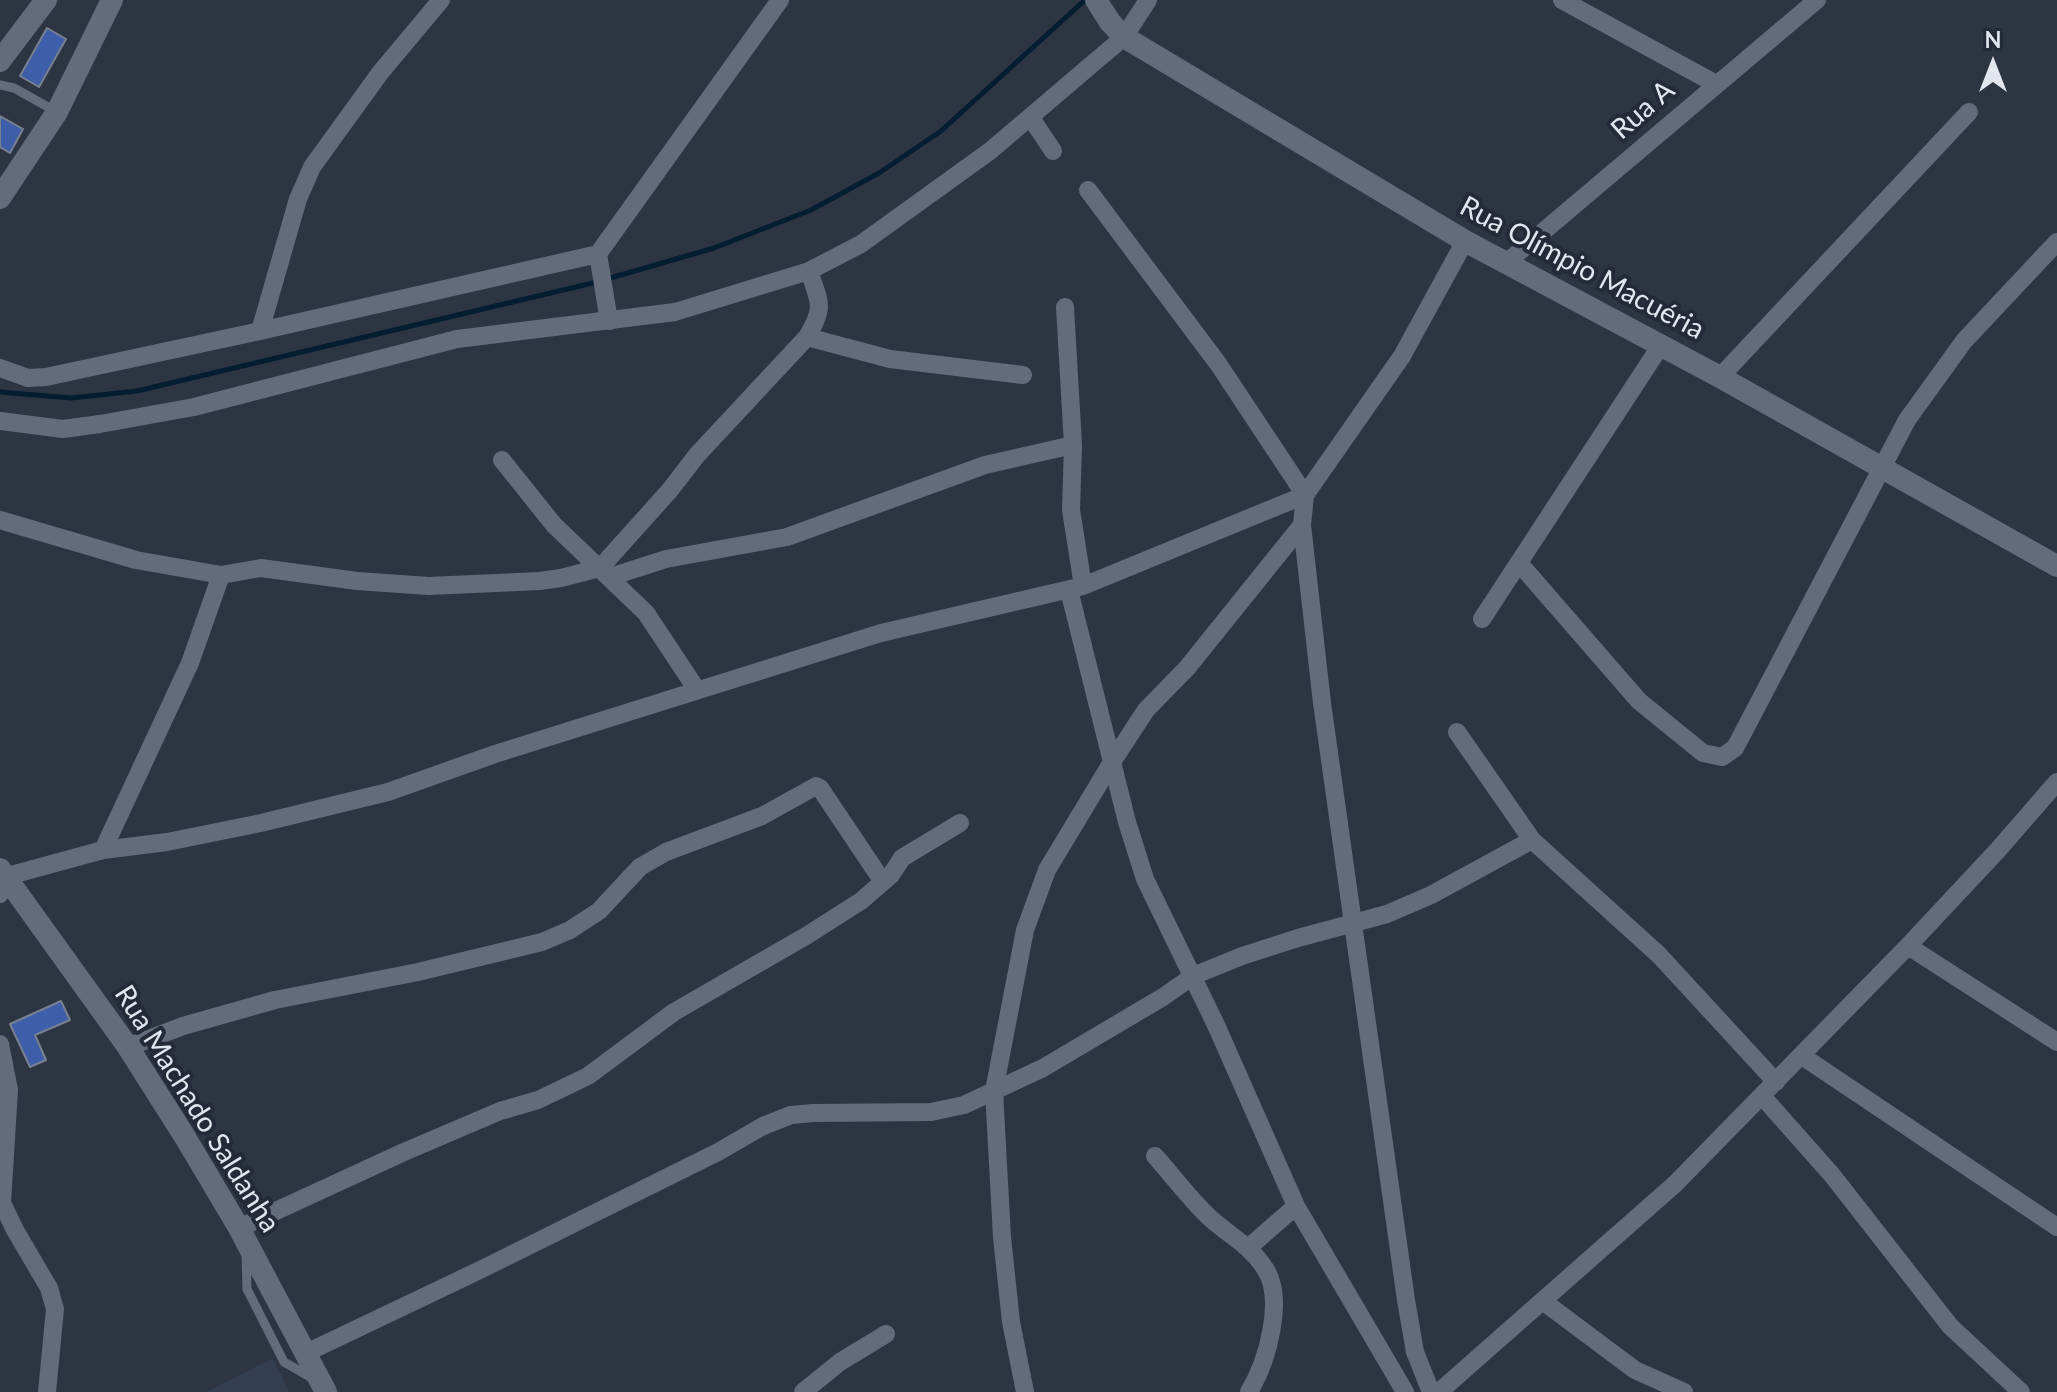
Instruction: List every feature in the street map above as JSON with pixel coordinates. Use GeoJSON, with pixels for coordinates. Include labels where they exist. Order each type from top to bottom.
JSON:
{"type":"FeatureCollection","features":[{"type":"Feature","properties":{"kind":"street"},"geometry":{"type":"LineString","coordinates":[[0,61],[46,0]]}},
{"type":"Feature","properties":{"kind":"street"},"geometry":{"type":"LineString","coordinates":[[2,191],[57,112],[112,0]]}},
{"type":"Feature","properties":{"kind":"street"},"geometry":{"type":"LineString","coordinates":[[260,331],[298,199],[312,167],[380,73],[441,0]]}},
{"type":"Feature","properties":{"kind":"street"},"geometry":{"type":"LineString","coordinates":[[0,368],[28,378],[46,377],[598,254],[780,0]]}},
{"type":"Feature","properties":{"kind":"street","name":"Rua Olímpio Macuéria"},"geometry":{"type":"LineString","coordinates":[[1096,0],[1117,29],[1465,241],[1720,377],[2057,566]]}},
{"type":"Feature","properties":{"kind":"street"},"geometry":{"type":"LineString","coordinates":[[0,421],[63,429],[194,407],[457,339],[675,312],[809,271],[861,244],[921,203],[1031,118],[1148,0]]}},
{"type":"Feature","properties":{"kind":"street"},"geometry":{"type":"LineString","coordinates":[[1562,0],[1716,84]]}},
{"type":"Feature","properties":{"kind":"street","name":"Rua A"},"geometry":{"type":"LineString","coordinates":[[1506,263],[1817,0]]}},
{"type":"Feature","properties":{"kind":"street"},"geometry":{"type":"LineString","coordinates":[[1720,377],[1969,112]]}},
{"type":"Feature","properties":{"kind":"street"},"geometry":{"type":"LineString","coordinates":[[1031,118],[1053,151]]}},
{"type":"Feature","properties":{"kind":"street"},"geometry":{"type":"LineString","coordinates":[[1088,190],[1219,365],[1305,495]]}},
{"type":"Feature","properties":{"kind":"street"},"geometry":{"type":"LineString","coordinates":[[1431,1392],[1415,1352],[1406,1300],[1322,703],[1302,525],[1305,495],[1402,356],[1465,241]]}},
{"type":"Feature","properties":{"kind":"street"},"geometry":{"type":"LineString","coordinates":[[1519,563],[1639,701],[1703,753],[1722,757],[1735,748],[1907,420],[1964,341],[2057,242]]}},
{"type":"Feature","properties":{"kind":"street"},"geometry":{"type":"LineString","coordinates":[[598,254],[609,321]]}},
{"type":"Feature","properties":{"kind":"street"},"geometry":{"type":"LineString","coordinates":[[605,572],[697,455],[807,337],[820,316],[820,305],[809,271]]}},
{"type":"Feature","properties":{"kind":"street"},"geometry":{"type":"LineString","coordinates":[[1065,307],[1073,445],[1071,510],[1076,588],[1127,822],[1145,879],[1193,976],[1296,1206],[1405,1392]]}},
{"type":"Feature","properties":{"kind":"street"},"geometry":{"type":"LineString","coordinates":[[807,337],[890,359],[1023,375]]}},
{"type":"Feature","properties":{"kind":"street"},"geometry":{"type":"LineString","coordinates":[[1482,619],[1661,345]]}},
{"type":"Feature","properties":{"kind":"street"},"geometry":{"type":"LineString","coordinates":[[0,520],[136,560],[221,575],[261,568],[357,581],[429,586],[540,581],[605,572],[787,537],[985,465],[1073,445]]}},
{"type":"Feature","properties":{"kind":"street"},"geometry":{"type":"LineString","coordinates":[[502,460],[554,525],[646,613],[697,690]]}},
{"type":"Feature","properties":{"kind":"street"},"geometry":{"type":"LineString","coordinates":[[1,880],[103,850],[167,842],[261,823],[388,792],[881,633],[1076,588],[1305,495]]}},
{"type":"Feature","properties":{"kind":"street"},"geometry":{"type":"LineString","coordinates":[[1025,1392],[1011,1322],[1002,1237],[994,1091],[1025,930],[1047,870],[1146,710],[1187,668],[1302,525]]}},
{"type":"Feature","properties":{"kind":"street"},"geometry":{"type":"LineString","coordinates":[[103,850],[190,663],[221,575]]}},
{"type":"Feature","properties":{"kind":"street"},"geometry":{"type":"LineString","coordinates":[[1457,732],[1532,840],[1659,955],[1776,1082]]}},
{"type":"Feature","properties":{"kind":"street"},"geometry":{"type":"LineString","coordinates":[[1439,1392],[1675,1184],[1908,946],[2057,782]]}},
{"type":"Feature","properties":{"kind":"street"},"geometry":{"type":"LineString","coordinates":[[128,1047],[183,1026],[275,1000],[418,972],[542,942],[570,930],[599,911],[640,867],[666,852],[762,816],[816,786],[883,882]]}},
{"type":"Feature","properties":{"kind":"street"},"geometry":{"type":"LineString","coordinates":[[242,1235],[404,1152],[500,1111],[538,1100],[588,1076],[674,1012],[861,901],[883,882],[902,858],[960,823]]}},
{"type":"Feature","properties":{"kind":"street"},"geometry":{"type":"LineString","coordinates":[[306,1353],[718,1152],[763,1126],[791,1115],[897,1110],[931,1112],[964,1105],[1043,1068],[1193,976],[1242,956],[1387,914],[1431,895],[1532,840]]}},
{"type":"Feature","properties":{"kind":"street","name":"Rua Machado Saldanha"},"geometry":{"type":"LineString","coordinates":[[1,880],[128,1047],[242,1235],[322,1389]]}},
{"type":"Feature","properties":{"kind":"street"},"geometry":{"type":"LineString","coordinates":[[1908,946],[2057,1042]]}},
{"type":"Feature","properties":{"kind":"street"},"geometry":{"type":"LineString","coordinates":[[1,1056],[9,1090],[1,1203],[49,1288],[55,1309],[47,1392]]}},
{"type":"Feature","properties":{"kind":"street"},"geometry":{"type":"LineString","coordinates":[[1802,1056],[2057,1227]]}},
{"type":"Feature","properties":{"kind":"street"},"geometry":{"type":"LineString","coordinates":[[1762,1096],[1832,1175],[1950,1326],[2021,1392]]}},
{"type":"Feature","properties":{"kind":"street"},"geometry":{"type":"LineString","coordinates":[[1155,1156],[1209,1217],[1248,1248],[1266,1269],[1272,1286],[1273,1318],[1258,1377],[1249,1392]]}},
{"type":"Feature","properties":{"kind":"street"},"geometry":{"type":"LineString","coordinates":[[1248,1248],[1296,1206]]}},
{"type":"Feature","properties":{"kind":"street"},"geometry":{"type":"LineString","coordinates":[[1544,1302],[1635,1370],[1684,1392]]}},
{"type":"Feature","properties":{"kind":"street"},"geometry":{"type":"LineString","coordinates":[[803,1392],[840,1362],[886,1334]]}},
{"type":"Feature","properties":{"kind":"lane"},"geometry":{"type":"LineString","coordinates":[[0,85],[14,88],[57,112]]}},
{"type":"Feature","properties":{"kind":"lane"},"geometry":{"type":"LineString","coordinates":[[242,1235],[247,1289],[284,1362],[322,1389]]}},
{"type":"Feature","properties":{"kind":"shaded area"},"geometry":{"type":"Polygon","coordinates":[[[273,1358],[289,1392],[206,1392],[273,1358]]]}},
{"type":"Feature","properties":{"kind":"building"},"geometry":{"type":"Polygon","coordinates":[[[47,28],[66,39],[39,87],[20,76],[47,28]]]}},
{"type":"Feature","properties":{"kind":"building"},"geometry":{"type":"Polygon","coordinates":[[[0,116],[23,129],[10,153],[0,147],[0,116]]]}},
{"type":"Feature","properties":{"kind":"building"},"geometry":{"type":"Polygon","coordinates":[[[61,1001],[70,1020],[35,1035],[46,1060],[30,1067],[10,1024],[61,1001]]]}},
{"type":"Feature","properties":{"kind":"waterway"},"geometry":{"type":"LineString","coordinates":[[607,279],[714,248],[811,210],[879,173],[941,131],[1085,0]]}},
{"type":"Feature","properties":{"kind":"waterway"},"geometry":{"type":"LineString","coordinates":[[0,392],[71,398],[137,391],[597,282]]}}]}
